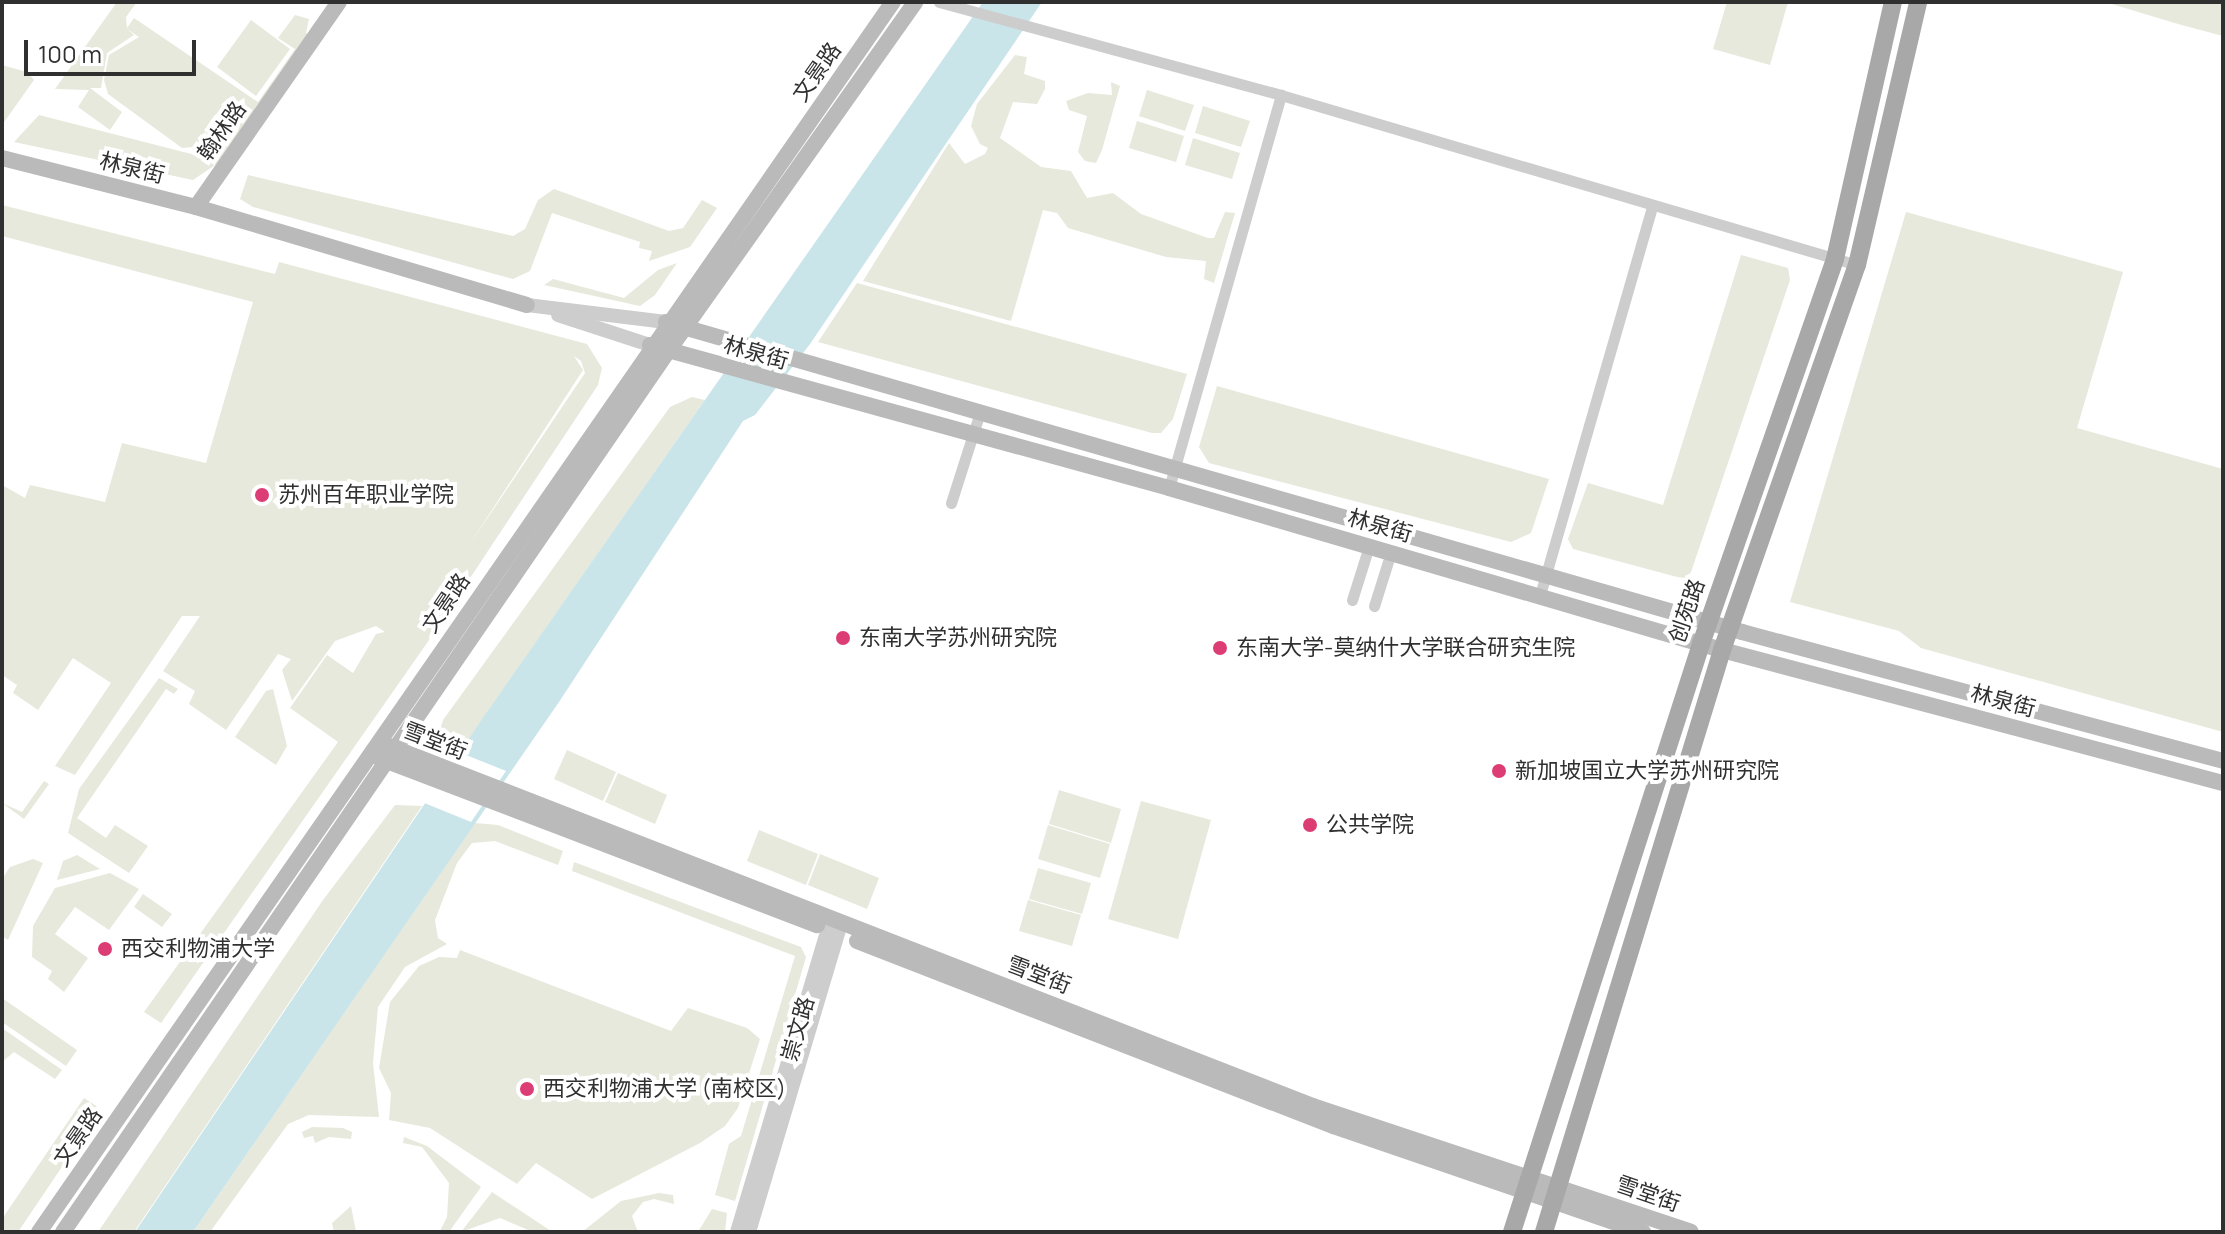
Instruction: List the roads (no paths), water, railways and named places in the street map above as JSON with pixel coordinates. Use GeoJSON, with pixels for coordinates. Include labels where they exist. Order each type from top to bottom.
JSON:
{"type":"FeatureCollection","features":[{"type":"Feature","properties":{"kind":"main road","name":"翰林路"},"geometry":{"type":"LineString","coordinates":[[196,207],[339,2]]}},
{"type":"Feature","properties":{"kind":"main road","name":"文景路"},"geometry":{"type":"LineString","coordinates":[[39,1232],[650,345],[893,2]]}},
{"type":"Feature","properties":{"kind":"main road","name":"文景路"},"geometry":{"type":"LineString","coordinates":[[63,1232],[669,350],[915,2]]}},
{"type":"Feature","properties":{"kind":"main road","name":"创苑路"},"geometry":{"type":"LineString","coordinates":[[1512,1232],[1708,622],[1835,259],[1893,2]]}},
{"type":"Feature","properties":{"kind":"main road","name":"创苑路"},"geometry":{"type":"LineString","coordinates":[[1544,1232],[1722,650],[1857,265],[1918,2]]}},
{"type":"Feature","properties":{"kind":"main road","name":"林泉街"},"geometry":{"type":"LineString","coordinates":[[2,158],[196,207],[527,305]]}},
{"type":"Feature","properties":{"kind":"main road","name":"林泉街"},"geometry":{"type":"LineString","coordinates":[[666,322],[979,415],[1177,466],[1731,629],[2223,761]]}},
{"type":"Feature","properties":{"kind":"main road","name":"林泉街"},"geometry":{"type":"LineString","coordinates":[[650,345],[774,382],[1169,488],[1722,650],[2223,783]]}},
{"type":"Feature","properties":{"kind":"main road","name":"雪堂街"},"geometry":{"type":"LineString","coordinates":[[374,748],[834,926],[1313,1106],[1526,1184],[1691,1232]]}},
{"type":"Feature","properties":{"kind":"main road","name":"雪堂街"},"geometry":{"type":"LineString","coordinates":[[1556,1194],[1643,1232]]}},
{"type":"Feature","properties":{"kind":"street"},"geometry":{"type":"LineString","coordinates":[[939,2],[1281,95],[1652,207],[1857,265]]}},
{"type":"Feature","properties":{"kind":"street"},"geometry":{"type":"LineString","coordinates":[[1169,488],[1281,95]]}},
{"type":"Feature","properties":{"kind":"street"},"geometry":{"type":"LineString","coordinates":[[1540,595],[1652,207]]}},
{"type":"Feature","properties":{"kind":"street","name":"林泉街"},"geometry":{"type":"LineString","coordinates":[[527,305],[666,322]]}},
{"type":"Feature","properties":{"kind":"street","name":"林泉街"},"geometry":{"type":"LineString","coordinates":[[527,305],[650,345]]}},
{"type":"Feature","properties":{"kind":"street"},"geometry":{"type":"LineString","coordinates":[[951,503],[979,415]]}},
{"type":"Feature","properties":{"kind":"street"},"geometry":{"type":"LineString","coordinates":[[1352,600],[1369,546]]}},
{"type":"Feature","properties":{"kind":"street"},"geometry":{"type":"LineString","coordinates":[[1374,606],[1391,552]]}},
{"type":"Feature","properties":{"kind":"street","name":"崇文路"},"geometry":{"type":"LineString","coordinates":[[737,1232],[834,926]]}},
{"type":"Feature","properties":{"kind":"street","name":"崇文路"},"geometry":{"type":"LineString","coordinates":[[749,1232],[834,926]]}},
{"type":"Feature","properties":{"kind":"water"},"geometry":{"type":"Polygon","coordinates":[[[983,2],[1042,2],[810,344],[755,415],[743,421],[559,702],[193,1232],[135,1232],[482,719],[983,2]]]}},
{"type":"Feature","properties":{"kind":"place","name":"苏州百年职业学院"},"geometry":{"type":"Point","coordinates":[262,495]}},
{"type":"Feature","properties":{"kind":"place","name":"东南大学苏州研究院"},"geometry":{"type":"Point","coordinates":[843,638]}},
{"type":"Feature","properties":{"kind":"place","name":"东南大学-莫纳什大学联合研究生院"},"geometry":{"type":"Point","coordinates":[1220,648]}},
{"type":"Feature","properties":{"kind":"place","name":"新加坡国立大学苏州研究院"},"geometry":{"type":"Point","coordinates":[1499,771]}},
{"type":"Feature","properties":{"kind":"place","name":"公共学院"},"geometry":{"type":"Point","coordinates":[1310,825]}},
{"type":"Feature","properties":{"kind":"place","name":"西交利物浦大学"},"geometry":{"type":"Point","coordinates":[105,949]}},
{"type":"Feature","properties":{"kind":"place","name":"西交利物浦大学 (南校区)"},"geometry":{"type":"Point","coordinates":[527,1089]}}]}
